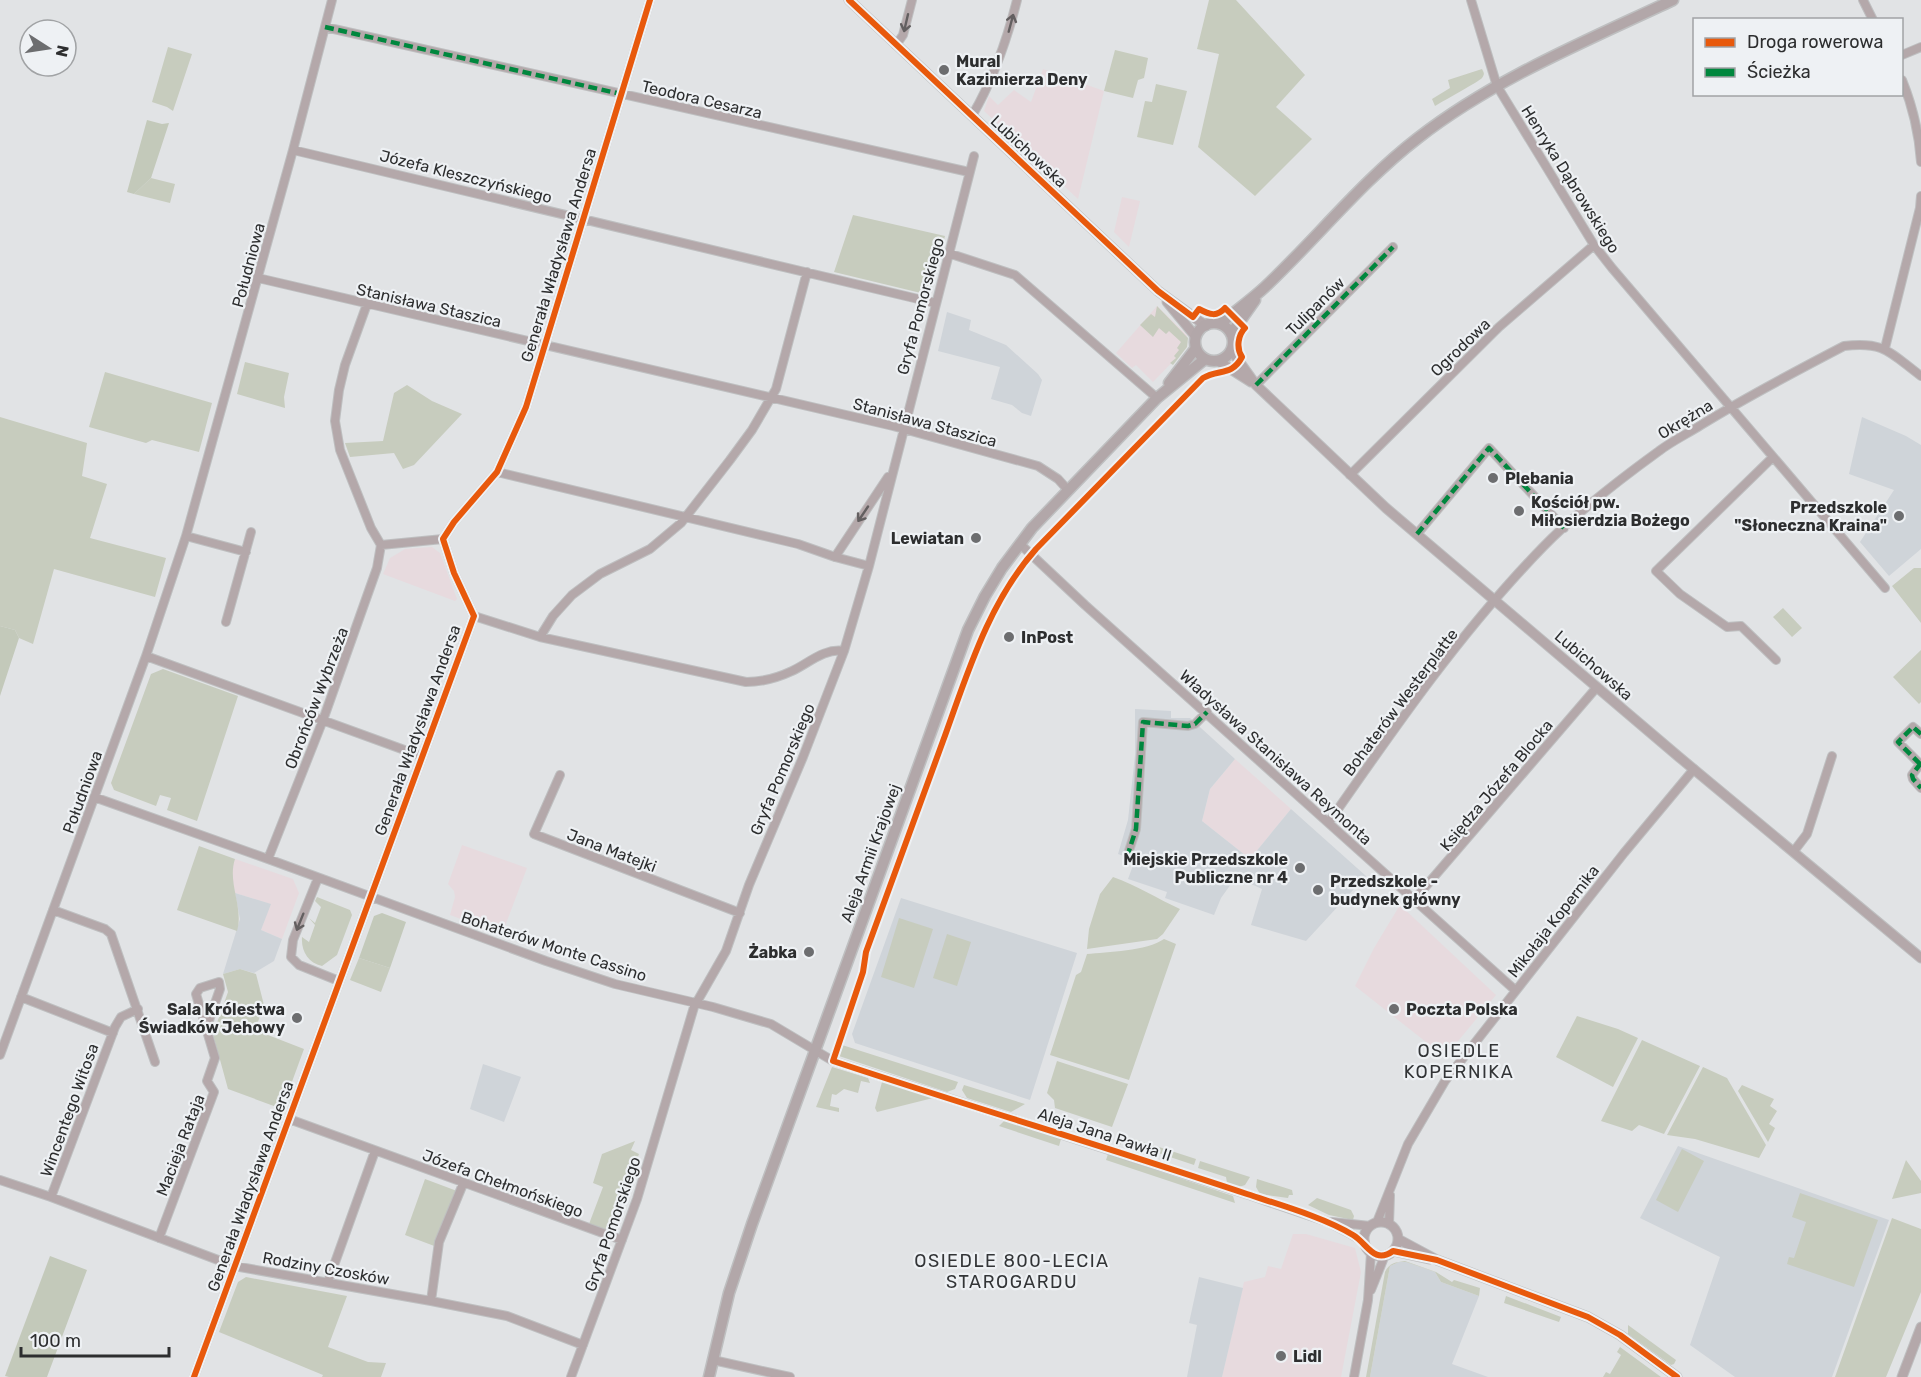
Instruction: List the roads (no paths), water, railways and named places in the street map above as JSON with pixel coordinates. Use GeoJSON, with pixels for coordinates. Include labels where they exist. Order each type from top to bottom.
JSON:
{"type":"FeatureCollection","features":[{"type":"Feature","properties":{"kind":"main road"},"geometry":{"type":"LineString","coordinates":[[1220,324],[1231,334],[1233,342],[1231,350],[1226,357],[1218,361],[1205,359],[1196,342],[1206,326],[1220,324],[1264,288],[1378,172],[1416,139],[1497,86],[1673,0]]}},
{"type":"Feature","properties":{"kind":"main road"},"geometry":{"type":"LineString","coordinates":[[1231,334],[1264,288]]}},
{"type":"Feature","properties":{"kind":"main road","name":"Aleja Armii Krajowej"},"geometry":{"type":"LineString","coordinates":[[1158,396],[1196,342]]}},
{"type":"Feature","properties":{"kind":"main road","name":"Aleja Armii Krajowej"},"geometry":{"type":"LineString","coordinates":[[710,1377],[729,1293],[961,647],[985,596],[1020,544],[1068,489],[1158,396],[1205,359]]}},
{"type":"Feature","properties":{"kind":"street","name":"Południowa"},"geometry":{"type":"LineString","coordinates":[[0,1055],[146,656],[186,536],[332,0]]}},
{"type":"Feature","properties":{"kind":"street","name":"Generała Władysława Andersa"},"geometry":{"type":"LineString","coordinates":[[194,1377],[474,616],[454,573],[443,539],[454,522],[497,472],[526,407],[650,0]]}},
{"type":"Feature","properties":{"kind":"street","name":"Lubichowska"},"geometry":{"type":"LineString","coordinates":[[849,0],[1158,291],[1206,326]]}},
{"type":"Feature","properties":{"kind":"street"},"geometry":{"type":"LineString","coordinates":[[896,45],[903,35],[912,0]]}},
{"type":"Feature","properties":{"kind":"street"},"geometry":{"type":"LineString","coordinates":[[972,116],[982,98],[1005,42],[1017,0]]}},
{"type":"Feature","properties":{"kind":"street","name":"Henryka Dąbrowskiego"},"geometry":{"type":"LineString","coordinates":[[1471,0],[1497,86],[1594,244],[1611,268],[1885,588]]}},
{"type":"Feature","properties":{"kind":"street"},"geometry":{"type":"LineString","coordinates":[[1863,0],[1872,18]]}},
{"type":"Feature","properties":{"kind":"street","name":"Teodora Cesarza"},"geometry":{"type":"LineString","coordinates":[[325,27],[969,172]]}},
{"type":"Feature","properties":{"kind":"street"},"geometry":{"type":"LineString","coordinates":[[1903,55],[1921,47]]}},
{"type":"Feature","properties":{"kind":"street"},"geometry":{"type":"LineString","coordinates":[[1903,82],[1919,135],[1921,162]]}},
{"type":"Feature","properties":{"kind":"street","name":"Józefa Kleszczyńskiego"},"geometry":{"type":"LineString","coordinates":[[293,150],[935,303]]}},
{"type":"Feature","properties":{"kind":"street","name":"Gryfa Pomorskiego"},"geometry":{"type":"LineString","coordinates":[[571,1377],[649,1162],[694,1007],[721,962],[843,651],[868,566],[974,156]]}},
{"type":"Feature","properties":{"kind":"street"},"geometry":{"type":"LineString","coordinates":[[1921,196],[1885,348],[1921,376]]}},
{"type":"Feature","properties":{"kind":"street","name":"Ogrodowa"},"geometry":{"type":"LineString","coordinates":[[1350,475],[1499,327],[1594,244]]}},
{"type":"Feature","properties":{"kind":"street","name":"Tulipanów"},"geometry":{"type":"LineString","coordinates":[[1256,385],[1393,247]]}},
{"type":"Feature","properties":{"kind":"street"},"geometry":{"type":"LineString","coordinates":[[948,253],[1015,275],[1158,396]]}},
{"type":"Feature","properties":{"kind":"street"},"geometry":{"type":"LineString","coordinates":[[540,637],[563,604],[600,574],[650,549],[670,533],[685,518],[752,430],[776,389],[807,272]]}},
{"type":"Feature","properties":{"kind":"street","name":"Stanisława Staszica"},"geometry":{"type":"LineString","coordinates":[[258,278],[903,429],[1038,466],[1058,479],[1068,489]]}},
{"type":"Feature","properties":{"kind":"street","name":"Lubichowska"},"geometry":{"type":"LineString","coordinates":[[1158,291],[1196,342]]}},
{"type":"Feature","properties":{"kind":"street"},"geometry":{"type":"LineString","coordinates":[[367,304],[345,365],[339,390],[335,421],[340,450],[371,528],[381,545],[443,539]]}},
{"type":"Feature","properties":{"kind":"street","name":"Okrężna"},"geometry":{"type":"LineString","coordinates":[[1496,600],[1543,546],[1660,450],[1731,407],[1844,346],[1865,344],[1885,348]]}},
{"type":"Feature","properties":{"kind":"street","name":"Lubichowska"},"geometry":{"type":"LineString","coordinates":[[1231,350],[1256,385],[1350,475],[1597,687],[1921,958]]}},
{"type":"Feature","properties":{"kind":"street","name":"Lubichowska"},"geometry":{"type":"LineString","coordinates":[[1218,361],[1256,385]]}},
{"type":"Feature","properties":{"kind":"street"},"geometry":{"type":"LineString","coordinates":[[1417,534],[1489,448],[1564,528]]}},
{"type":"Feature","properties":{"kind":"street"},"geometry":{"type":"LineString","coordinates":[[1773,457],[1656,571],[1680,594],[1727,627],[1741,626],[1776,660]]}},
{"type":"Feature","properties":{"kind":"street"},"geometry":{"type":"LineString","coordinates":[[835,557],[892,471]]}},
{"type":"Feature","properties":{"kind":"street"},"geometry":{"type":"LineString","coordinates":[[497,472],[798,544],[868,566]]}},
{"type":"Feature","properties":{"kind":"street"},"geometry":{"type":"LineString","coordinates":[[226,622],[252,532]]}},
{"type":"Feature","properties":{"kind":"street"},"geometry":{"type":"LineString","coordinates":[[186,536],[246,552]]}},
{"type":"Feature","properties":{"kind":"street","name":"Władysława Stanisława Reymonta"},"geometry":{"type":"LineString","coordinates":[[1020,544],[1085,605],[1515,990]]}},
{"type":"Feature","properties":{"kind":"street","name":"Obrońców Wybrzeża"},"geometry":{"type":"LineString","coordinates":[[268,858],[323,720],[377,568],[381,545]]}},
{"type":"Feature","properties":{"kind":"street","name":"Bohaterów Westerplatte"},"geometry":{"type":"LineString","coordinates":[[1329,822],[1382,743],[1442,664],[1496,600]]}},
{"type":"Feature","properties":{"kind":"street"},"geometry":{"type":"LineString","coordinates":[[474,616],[540,637],[746,682],[758,682],[791,672],[823,654],[837,650],[843,651]]}},
{"type":"Feature","properties":{"kind":"street"},"geometry":{"type":"LineString","coordinates":[[146,656],[422,756]]}},
{"type":"Feature","properties":{"kind":"street","name":"Księdza Józefa Blocka"},"geometry":{"type":"LineString","coordinates":[[1414,900],[1597,687]]}},
{"type":"Feature","properties":{"kind":"street"},"geometry":{"type":"LineString","coordinates":[[1127,857],[1136,829],[1143,722],[1188,726],[1195,724],[1207,712]]}},
{"type":"Feature","properties":{"kind":"street"},"geometry":{"type":"LineString","coordinates":[[1921,734],[1912,727],[1898,742],[1921,764],[1912,775],[1921,788]]}},
{"type":"Feature","properties":{"kind":"street"},"geometry":{"type":"LineString","coordinates":[[1794,851],[1807,834],[1832,756]]}},
{"type":"Feature","properties":{"kind":"street","name":"Mikołaja Kopernika"},"geometry":{"type":"LineString","coordinates":[[1374,1224],[1408,1144],[1445,1081],[1624,853],[1694,769]]}},
{"type":"Feature","properties":{"kind":"street","name":"Jana Matejki"},"geometry":{"type":"LineString","coordinates":[[560,775],[534,834],[740,913]]}},
{"type":"Feature","properties":{"kind":"street","name":"Bohaterów Monte Cassino"},"geometry":{"type":"LineString","coordinates":[[94,797],[268,858],[546,961],[615,984],[698,1003],[771,1024],[815,1051]]}},
{"type":"Feature","properties":{"kind":"street"},"geometry":{"type":"LineString","coordinates":[[318,878],[293,940],[291,957],[299,964],[339,981]]}},
{"type":"Feature","properties":{"kind":"street"},"geometry":{"type":"LineString","coordinates":[[53,910],[105,929],[111,934],[155,1062]]}},
{"type":"Feature","properties":{"kind":"street","name":"Macieja Rataja"},"geometry":{"type":"LineString","coordinates":[[159,1238],[214,1092],[207,1081],[215,1058],[206,1029],[196,994],[200,988],[219,982],[220,989],[206,1029]]}},
{"type":"Feature","properties":{"kind":"street","name":"Wincentego Witosa"},"geometry":{"type":"LineString","coordinates":[[21,997],[112,1033]]}},
{"type":"Feature","properties":{"kind":"street","name":"Wincentego Witosa"},"geometry":{"type":"LineString","coordinates":[[51,1197],[112,1033],[121,1017],[138,1009]]}},
{"type":"Feature","properties":{"kind":"street","name":"Aleja Jana Pawła II"},"geometry":{"type":"LineString","coordinates":[[815,1051],[839,1063],[1328,1222],[1365,1243]]}},
{"type":"Feature","properties":{"kind":"street","name":"Józefa Chełmońskiego"},"geometry":{"type":"LineString","coordinates":[[290,1119],[463,1184],[622,1240]]}},
{"type":"Feature","properties":{"kind":"street"},"geometry":{"type":"LineString","coordinates":[[328,1282],[375,1150]]}},
{"type":"Feature","properties":{"kind":"street","name":"Rodziny Czosków"},"geometry":{"type":"LineString","coordinates":[[0,1180],[234,1266],[431,1300],[507,1316],[583,1346]]}},
{"type":"Feature","properties":{"kind":"street"},"geometry":{"type":"LineString","coordinates":[[431,1300],[440,1242],[463,1184]]}},
{"type":"Feature","properties":{"kind":"street","name":"Mikołaja Kopernika"},"geometry":{"type":"LineString","coordinates":[[1389,1224],[1390,1190]]}},
{"type":"Feature","properties":{"kind":"street","name":"Aleja Jana Pawła II"},"geometry":{"type":"LineString","coordinates":[[1328,1222],[1374,1224]]}},
{"type":"Feature","properties":{"kind":"street"},"geometry":{"type":"LineString","coordinates":[[1354,1377],[1368,1300],[1371,1253],[1364,1237],[1374,1224],[1389,1224],[1395,1230],[1398,1239],[1437,1260],[1588,1317],[1620,1335],[1677,1377]]}},
{"type":"Feature","properties":{"kind":"street"},"geometry":{"type":"LineString","coordinates":[[1368,1300],[1389,1253],[1398,1239]]}},
{"type":"Feature","properties":{"kind":"street"},"geometry":{"type":"LineString","coordinates":[[1371,1253],[1389,1253],[1437,1260]]}},
{"type":"Feature","properties":{"kind":"street"},"geometry":{"type":"LineString","coordinates":[[1902,1377],[1921,1326]]}},
{"type":"Feature","properties":{"kind":"street"},"geometry":{"type":"LineString","coordinates":[[713,1360],[790,1377]]}},
{"type":"Feature","properties":{"kind":"place","name":"Mural Kazimierza Deny"},"geometry":{"type":"Point","coordinates":[944,70]}},
{"type":"Feature","properties":{"kind":"place","name":"Plebania"},"geometry":{"type":"Point","coordinates":[1493,478]}},
{"type":"Feature","properties":{"kind":"place","name":"Kościół pw. Miłosierdzia Bożego"},"geometry":{"type":"Point","coordinates":[1519,511]}},
{"type":"Feature","properties":{"kind":"place","name":"Przedszkole \"Słoneczna Kraina\""},"geometry":{"type":"Point","coordinates":[1899,516]}},
{"type":"Feature","properties":{"kind":"place","name":"Lewiatan"},"geometry":{"type":"Point","coordinates":[976,538]}},
{"type":"Feature","properties":{"kind":"place","name":"InPost"},"geometry":{"type":"Point","coordinates":[1009,637]}},
{"type":"Feature","properties":{"kind":"place","name":"Miejskie Przedszkole Publiczne nr 4"},"geometry":{"type":"Point","coordinates":[1300,868]}},
{"type":"Feature","properties":{"kind":"place","name":"Przedszkole - budynek główny"},"geometry":{"type":"Point","coordinates":[1318,890]}},
{"type":"Feature","properties":{"kind":"place","name":"Żabka"},"geometry":{"type":"Point","coordinates":[809,952]}},
{"type":"Feature","properties":{"kind":"place","name":"Poczta Polska"},"geometry":{"type":"Point","coordinates":[1394,1009]}},
{"type":"Feature","properties":{"kind":"place","name":"Sala Królestwa Świadków Jehowy"},"geometry":{"type":"Point","coordinates":[297,1018]}},
{"type":"Feature","properties":{"kind":"place","name":"Lidl"},"geometry":{"type":"Point","coordinates":[1281,1356]}},
{"type":"Feature","properties":{"kind":"district","name":"OSIEDLE KOPERNIKA"},"geometry":{"type":"Point","coordinates":[1459,1061]}},
{"type":"Feature","properties":{"kind":"district","name":"OSIEDLE 800-LECIA STAROGARDU"},"geometry":{"type":"Point","coordinates":[1012,1271]}}]}
